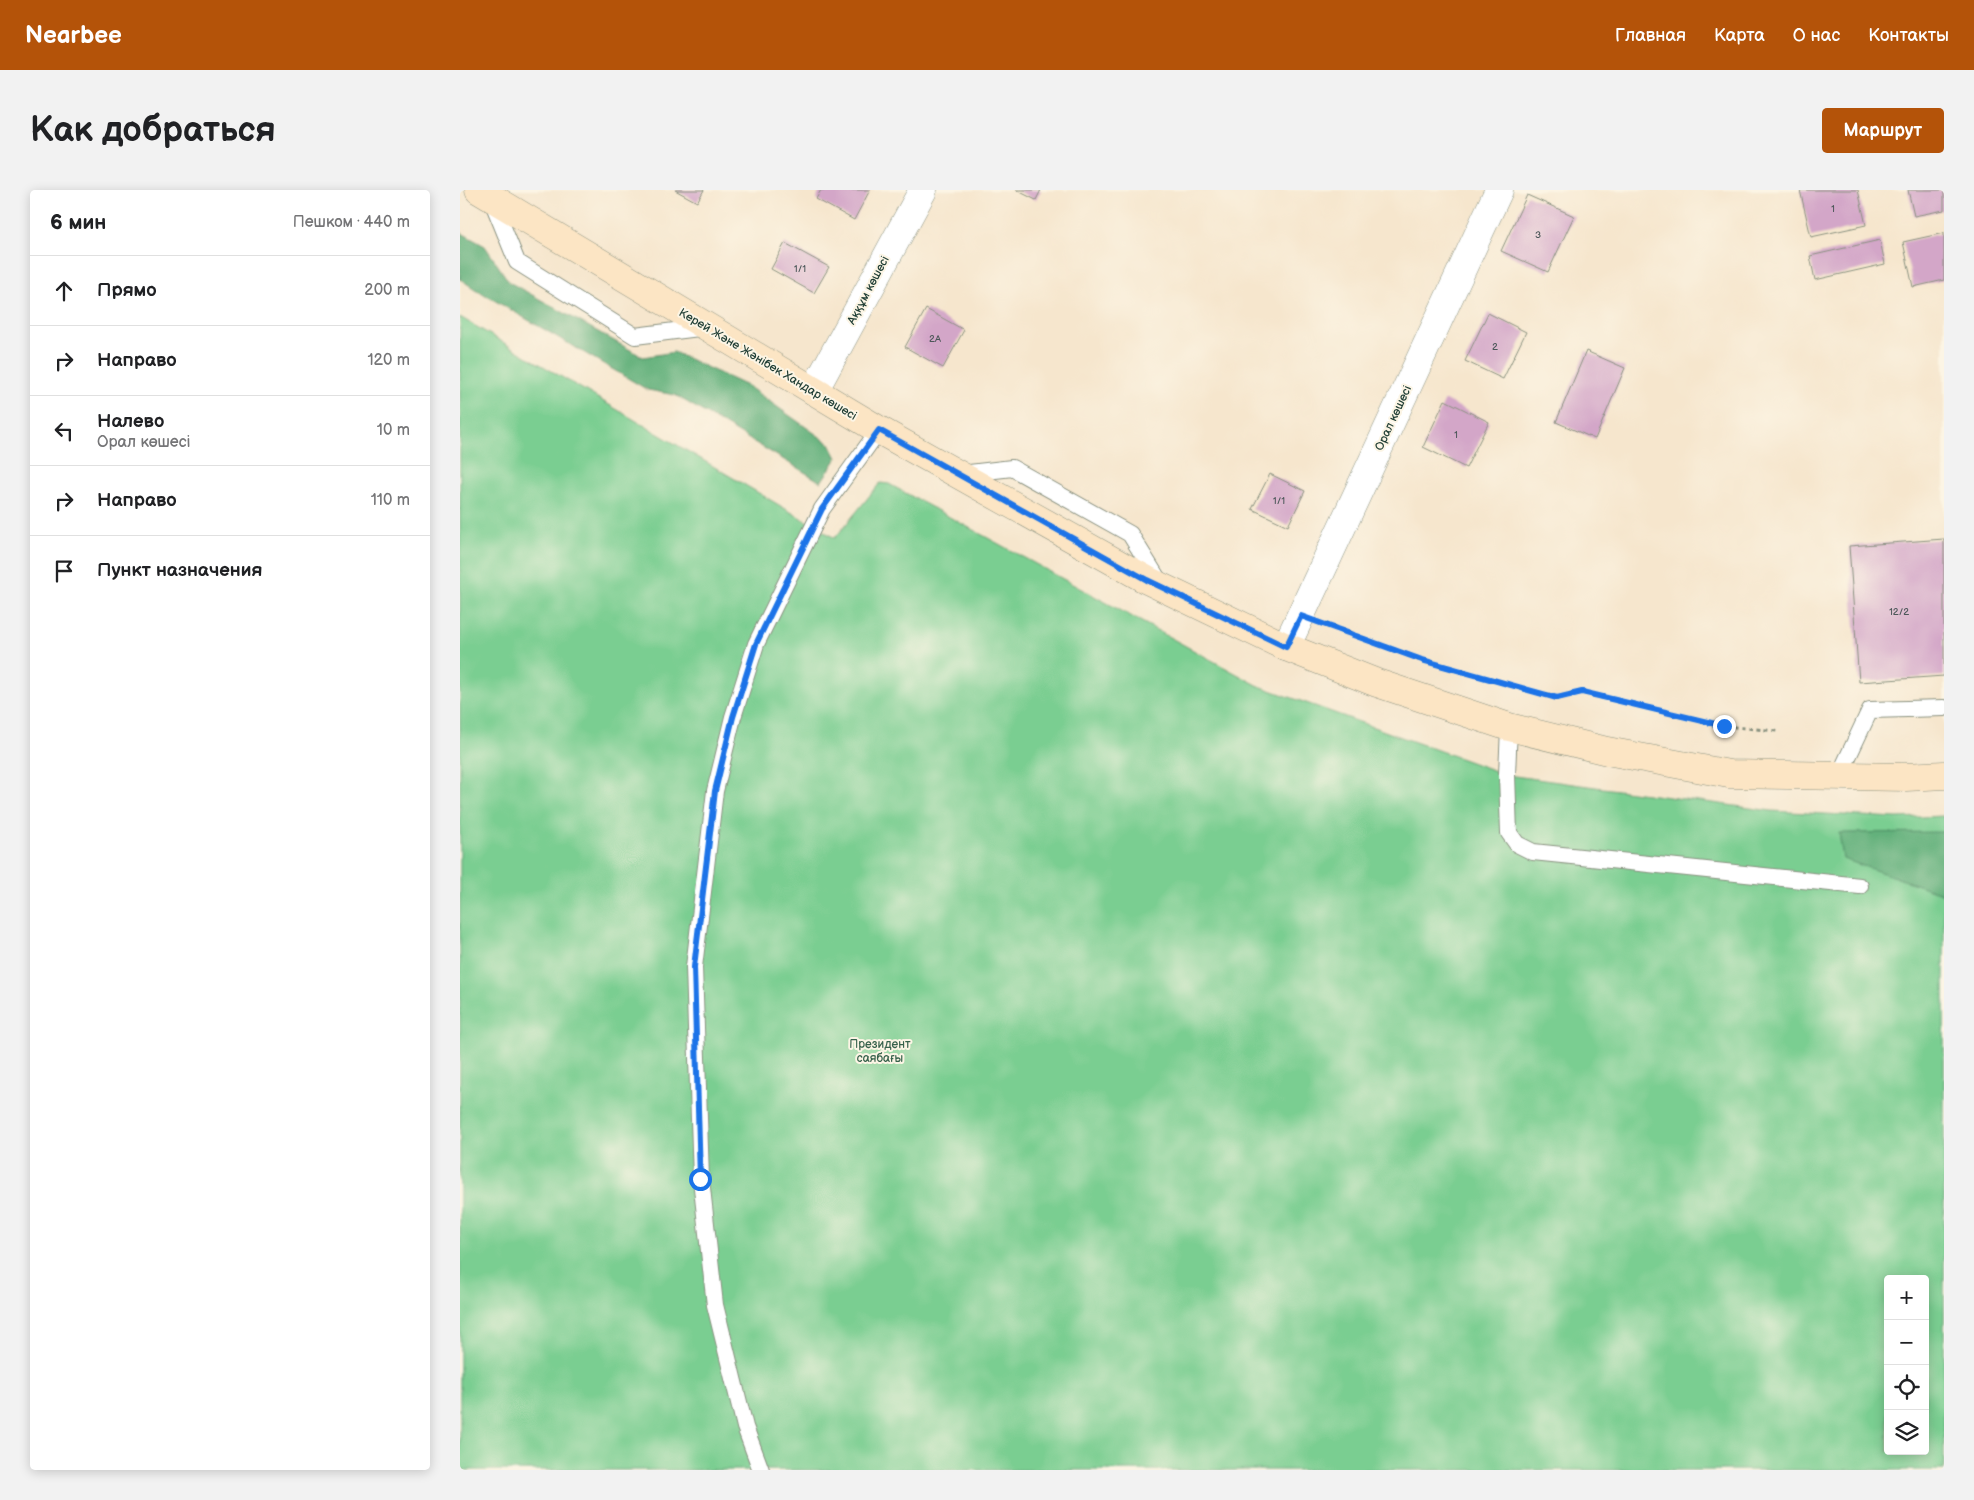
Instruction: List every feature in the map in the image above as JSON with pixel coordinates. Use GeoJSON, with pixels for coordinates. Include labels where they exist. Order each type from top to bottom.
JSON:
{"type":"FeatureCollection","features":[{"type":"Feature","properties":{"kind":"main road","name":"Керей Және Жәнібек Хандар көшесі"},"geometry":{"type":"LineString","coordinates":[[484,193],[879,430],[1164,588],[1286,647],[1377,683],[1509,727],[1607,751],[1729,774],[1906,777],[1944,775]]}},
{"type":"Feature","properties":{"kind":"street","name":"Аққұм көшесі"},"geometry":{"type":"LineString","coordinates":[[814,391],[923,190]]}},
{"type":"Feature","properties":{"kind":"street","name":"Орал көшесі"},"geometry":{"type":"LineString","coordinates":[[1286,647],[1499,190]]}},
{"type":"Feature","properties":{"kind":"lane"},"geometry":{"type":"LineString","coordinates":[[484,193],[518,262],[634,336],[708,327]]}},
{"type":"Feature","properties":{"kind":"lane"},"geometry":{"type":"LineString","coordinates":[[761,1470],[746,1426],[715,1305],[700,1179],[694,967],[715,791],[733,717],[756,644],[822,509],[879,430]]}},
{"type":"Feature","properties":{"kind":"lane"},"geometry":{"type":"LineString","coordinates":[[1839,776],[1870,710],[1944,708]]}},
{"type":"Feature","properties":{"kind":"lane"},"geometry":{"type":"LineString","coordinates":[[1509,727],[1507,775],[1509,833],[1517,844],[1533,852],[1860,886]]}},
{"type":"Feature","properties":{"kind":"path"},"geometry":{"type":"LineString","coordinates":[[1301,616],[1422,660],[1557,698],[1582,692],[1724,726],[1777,731]]}},
{"type":"Feature","properties":{"kind":"green space"},"geometry":{"type":"Polygon","coordinates":[[[460,232],[485,246],[509,282],[643,357],[674,352],[749,387],[830,444],[837,458],[821,482],[675,395],[648,390],[475,289],[460,279],[460,232]]]}},
{"type":"Feature","properties":{"kind":"green space","name":"Президент саябағы"},"geometry":{"type":"Polygon","coordinates":[[[460,317],[835,538],[880,483],[889,484],[1259,686],[1507,775],[1772,811],[1897,818],[1944,816],[1944,1470],[460,1470],[460,317]]]}},
{"type":"Feature","properties":{"kind":"green space"},"geometry":{"type":"Polygon","coordinates":[[[1944,832],[1944,894],[1843,859],[1839,833],[1944,832]]]}},
{"type":"Feature","properties":{"kind":"building"},"geometry":{"type":"Polygon","coordinates":[[[675,190],[704,190],[697,202],[675,190]]]}},
{"type":"Feature","properties":{"kind":"building"},"geometry":{"type":"Polygon","coordinates":[[[821,190],[870,190],[854,220],[816,199],[821,190]]]}},
{"type":"Feature","properties":{"kind":"building"},"geometry":{"type":"Polygon","coordinates":[[[1016,190],[1041,190],[1036,200],[1016,190]]]}},
{"type":"Feature","properties":{"kind":"building"},"geometry":{"type":"Polygon","coordinates":[[[1800,190],[1858,190],[1866,225],[1811,237],[1800,190]]]}},
{"type":"Feature","properties":{"kind":"building"},"geometry":{"type":"Polygon","coordinates":[[[1908,190],[1944,190],[1944,210],[1914,216],[1908,190]]]}},
{"type":"Feature","properties":{"kind":"building"},"geometry":{"type":"Polygon","coordinates":[[[1527,195],[1574,216],[1548,272],[1501,251],[1527,195]]]}},
{"type":"Feature","properties":{"kind":"building"},"geometry":{"type":"Polygon","coordinates":[[[1944,233],[1944,280],[1913,287],[1903,242],[1944,233]]]}},
{"type":"Feature","properties":{"kind":"building"},"geometry":{"type":"Polygon","coordinates":[[[1880,240],[1885,264],[1815,280],[1810,256],[1880,240]]]}},
{"type":"Feature","properties":{"kind":"building"},"geometry":{"type":"Polygon","coordinates":[[[785,243],[829,267],[814,293],[771,269],[785,243]]]}},
{"type":"Feature","properties":{"kind":"building"},"geometry":{"type":"Polygon","coordinates":[[[926,309],[964,330],[943,368],[905,347],[926,309]]]}},
{"type":"Feature","properties":{"kind":"building"},"geometry":{"type":"Polygon","coordinates":[[[1488,313],[1526,332],[1503,379],[1465,361],[1488,313]]]}},
{"type":"Feature","properties":{"kind":"building"},"geometry":{"type":"Polygon","coordinates":[[[1586,351],[1625,368],[1595,439],[1556,422],[1586,351]]]}},
{"type":"Feature","properties":{"kind":"building"},"geometry":{"type":"Polygon","coordinates":[[[1445,400],[1489,422],[1466,468],[1423,447],[1445,400]]]}},
{"type":"Feature","properties":{"kind":"building"},"geometry":{"type":"Polygon","coordinates":[[[1270,474],[1305,491],[1288,526],[1252,509],[1270,474]]]}},
{"type":"Feature","properties":{"kind":"building"},"geometry":{"type":"Polygon","coordinates":[[[1944,539],[1944,676],[1859,682],[1849,546],[1944,539]]]}},
{"type":"Feature","properties":{"kind":"route"},"geometry":{"type":"LineString","coordinates":[[700,1179],[694,967],[715,791],[733,717],[756,644],[822,509],[879,430],[1147,580],[1286,647],[1301,616],[1422,660],[1557,698],[1582,692],[1724,726]]}}]}
